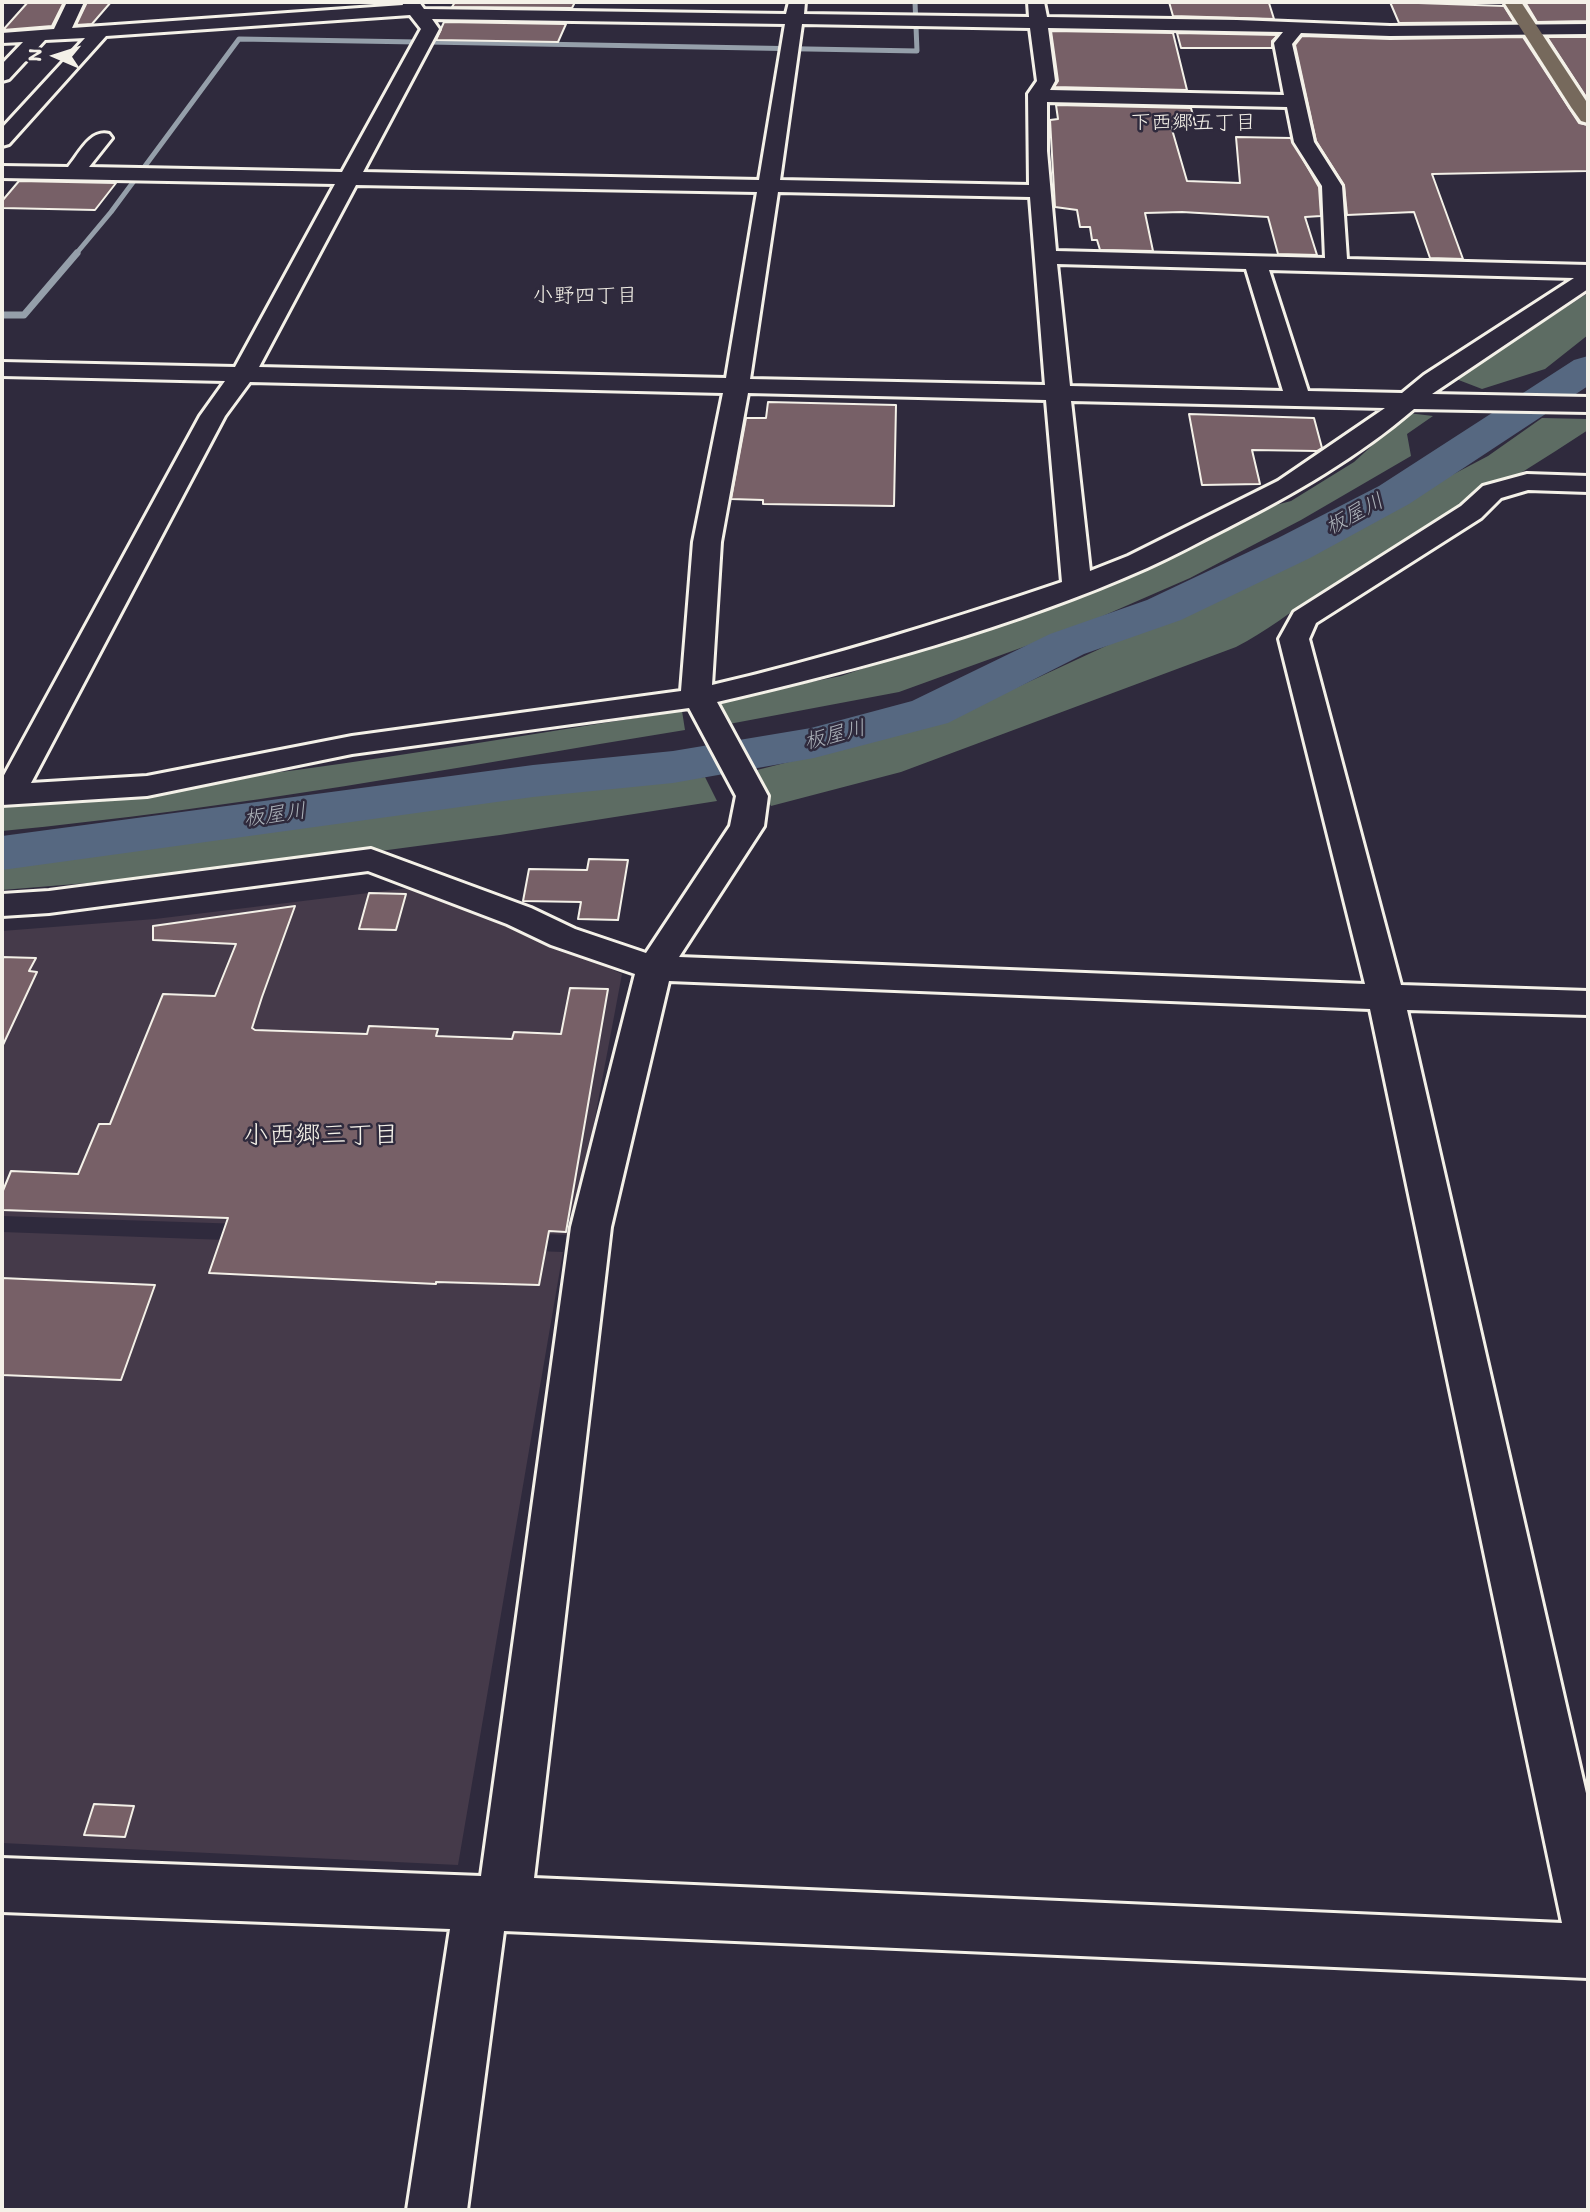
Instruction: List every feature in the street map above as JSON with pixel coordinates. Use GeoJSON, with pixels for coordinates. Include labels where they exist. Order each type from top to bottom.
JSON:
{"type":"FeatureCollection","features":[{"type":"Feature","properties":{"kind":"main road"},"geometry":{"type":"LineString","coordinates":[[1512,2],[1534,28],[1567,90],[1588,117]]}},
{"type":"Feature","properties":{"kind":"street"},"geometry":{"type":"LineString","coordinates":[[60,35],[75,2]]}},
{"type":"Feature","properties":{"kind":"street"},"geometry":{"type":"LineString","coordinates":[[961,2],[962,23]]}},
{"type":"Feature","properties":{"kind":"street"},"geometry":{"type":"LineString","coordinates":[[1036,2],[1046,81],[1038,96],[1040,191],[1077,586]]}},
{"type":"Feature","properties":{"kind":"street"},"geometry":{"type":"LineString","coordinates":[[2,38],[415,8],[795,11],[962,23],[1039,24],[1295,18],[1390,31],[1588,29]]}},
{"type":"Feature","properties":{"kind":"street"},"geometry":{"type":"LineString","coordinates":[[5,795],[213,416],[243,374],[429,29],[415,8]]}},
{"type":"Feature","properties":{"kind":"street"},"geometry":{"type":"LineString","coordinates":[[481,1903],[504,1903],[591,1227],[654,968],[747,826],[752,796],[700,702],[708,542],[737,386],[795,11]]}},
{"type":"Feature","properties":{"kind":"street"},"geometry":{"type":"LineString","coordinates":[[1295,18],[1283,43],[1304,142],[1332,186],[1337,265]]}},
{"type":"Feature","properties":{"kind":"street"},"geometry":{"type":"LineString","coordinates":[[2,139],[99,33]]}},
{"type":"Feature","properties":{"kind":"street"},"geometry":{"type":"LineString","coordinates":[[2,75],[39,36]]}},
{"type":"Feature","properties":{"kind":"street"},"geometry":{"type":"LineString","coordinates":[[1038,96],[1294,101]]}},
{"type":"Feature","properties":{"kind":"street"},"geometry":{"type":"LineString","coordinates":[[74,173],[102,138]]}},
{"type":"Feature","properties":{"kind":"street"},"geometry":{"type":"LineString","coordinates":[[2,172],[1040,191]]}},
{"type":"Feature","properties":{"kind":"street"},"geometry":{"type":"LineString","coordinates":[[90,194],[115,195]]}},
{"type":"Feature","properties":{"kind":"street"},"geometry":{"type":"LineString","coordinates":[[1045,257],[1588,272]]}},
{"type":"Feature","properties":{"kind":"street"},"geometry":{"type":"LineString","coordinates":[[1256,264],[1298,399]]}},
{"type":"Feature","properties":{"kind":"street"},"geometry":{"type":"LineString","coordinates":[[5,795],[147,786],[352,745],[700,702],[922,638],[1077,586],[1138,562],[1287,487],[1415,401],[1433,380],[1588,279]]}},
{"type":"Feature","properties":{"kind":"street"},"geometry":{"type":"LineString","coordinates":[[2,369],[1588,405]]}},
{"type":"Feature","properties":{"kind":"street"},"geometry":{"type":"LineString","coordinates":[[1588,484],[1527,482],[1492,492],[1471,512],[1304,618],[1294,639],[1386,998],[1588,1919]]}},
{"type":"Feature","properties":{"kind":"street"},"geometry":{"type":"LineString","coordinates":[[2,905],[49,902],[371,860],[519,916],[563,937],[654,968],[1386,998],[1588,1003]]}},
{"type":"Feature","properties":{"kind":"street"},"geometry":{"type":"LineString","coordinates":[[2,1885],[1588,1951]]}},
{"type":"Feature","properties":{"kind":"street"},"geometry":{"type":"LineString","coordinates":[[437,2210],[481,1903]]}},
{"type":"Feature","properties":{"kind":"shaded area"},"geometry":{"type":"Polygon","coordinates":[[[426,886],[622,974],[573,1235],[2,1216],[2,931],[155,919],[426,886]]]}},
{"type":"Feature","properties":{"kind":"shaded area"},"geometry":{"type":"Polygon","coordinates":[[[2,1232],[563,1252],[458,1865],[2,1843],[2,1232]]]}},
{"type":"Feature","properties":{"kind":"green space"},"geometry":{"type":"Polygon","coordinates":[[[1588,293],[1588,335],[1545,369],[1482,389],[1456,379],[1588,293]]]}},
{"type":"Feature","properties":{"kind":"green space"},"geometry":{"type":"Polygon","coordinates":[[[1408,413],[1433,416],[1407,434],[1411,456],[1301,520],[1190,578],[1073,629],[899,692],[729,724],[716,701],[841,676],[1076,597],[1194,547],[1261,509],[1291,501],[1354,462],[1408,413]]]}},
{"type":"Feature","properties":{"kind":"green space"},"geometry":{"type":"Polygon","coordinates":[[[1542,418],[1588,419],[1588,430],[1236,647],[901,772],[771,806],[753,771],[912,731],[994,698],[1228,593],[1488,456],[1542,418]]]}},
{"type":"Feature","properties":{"kind":"green space"},"geometry":{"type":"Polygon","coordinates":[[[682,711],[685,730],[259,799],[2,831],[2,798],[87,793],[258,775],[682,711]]]}},
{"type":"Feature","properties":{"kind":"green space"},"geometry":{"type":"Polygon","coordinates":[[[705,777],[717,801],[500,835],[223,872],[2,890],[2,859],[171,845],[413,806],[705,777]]]}},
{"type":"Feature","properties":{"kind":"building"},"geometry":{"type":"Polygon","coordinates":[[[28,2],[64,2],[52,26],[3,30],[28,2]]]}},
{"type":"Feature","properties":{"kind":"building"},"geometry":{"type":"Polygon","coordinates":[[[87,2],[111,2],[92,24],[76,25],[87,2]]]}},
{"type":"Feature","properties":{"kind":"building"},"geometry":{"type":"Polygon","coordinates":[[[455,2],[575,2],[572,8],[452,7],[455,2]]]}},
{"type":"Feature","properties":{"kind":"building"},"geometry":{"type":"Polygon","coordinates":[[[1169,2],[1269,3],[1274,19],[1173,16],[1169,2]]]}},
{"type":"Feature","properties":{"kind":"building"},"geometry":{"type":"Polygon","coordinates":[[[1390,2],[1504,6],[1514,22],[1399,23],[1390,2]]]}},
{"type":"Feature","properties":{"kind":"building"},"geometry":{"type":"Polygon","coordinates":[[[1525,2],[1588,2],[1588,21],[1537,22],[1525,2]]]}},
{"type":"Feature","properties":{"kind":"building"},"geometry":{"type":"Polygon","coordinates":[[[444,22],[566,24],[558,42],[436,40],[444,22]]]}},
{"type":"Feature","properties":{"kind":"building"},"geometry":{"type":"Polygon","coordinates":[[[1051,31],[1173,33],[1187,90],[1054,87],[1058,81],[1051,31]]]}},
{"type":"Feature","properties":{"kind":"building"},"geometry":{"type":"Polygon","coordinates":[[[1177,33],[1278,35],[1272,41],[1272,48],[1181,48],[1177,33]]]}},
{"type":"Feature","properties":{"kind":"building"},"geometry":{"type":"Polygon","coordinates":[[[1302,36],[1390,39],[1523,37],[1579,123],[1588,125],[1588,171],[1432,174],[1463,259],[1430,258],[1414,212],[1347,215],[1344,185],[1316,141],[1295,45],[1302,36]]]}},
{"type":"Feature","properties":{"kind":"building"},"geometry":{"type":"Polygon","coordinates":[[[1547,37],[1588,37],[1588,100],[1547,37]]]}},
{"type":"Feature","properties":{"kind":"building"},"geometry":{"type":"Polygon","coordinates":[[[1056,105],[1191,108],[1196,127],[1171,126],[1187,181],[1240,183],[1236,137],[1291,138],[1319,187],[1321,216],[1305,217],[1317,255],[1278,254],[1268,217],[1182,212],[1145,213],[1153,251],[1100,250],[1097,240],[1092,240],[1090,227],[1080,227],[1077,210],[1055,207],[1050,120],[1058,119],[1056,105]]]}},
{"type":"Feature","properties":{"kind":"building"},"geometry":{"type":"Polygon","coordinates":[[[19,181],[116,183],[95,210],[2,208],[2,201],[19,181]]]}},
{"type":"Feature","properties":{"kind":"building"},"geometry":{"type":"Polygon","coordinates":[[[768,402],[896,405],[894,506],[763,504],[763,500],[731,499],[746,418],[766,418],[768,402]]]}},
{"type":"Feature","properties":{"kind":"building"},"geometry":{"type":"Polygon","coordinates":[[[1189,414],[1314,418],[1322,448],[1317,451],[1252,450],[1260,484],[1202,485],[1189,414]]]}},
{"type":"Feature","properties":{"kind":"building"},"geometry":{"type":"Polygon","coordinates":[[[589,859],[628,860],[618,920],[578,919],[581,902],[523,901],[529,869],[587,870],[589,859]]]}},
{"type":"Feature","properties":{"kind":"building"},"geometry":{"type":"Polygon","coordinates":[[[369,893],[406,894],[396,930],[359,929],[369,893]]]}},
{"type":"Feature","properties":{"kind":"building"},"geometry":{"type":"Polygon","coordinates":[[[295,906],[252,1028],[255,1030],[367,1034],[369,1026],[438,1029],[436,1036],[512,1039],[514,1032],[561,1034],[570,988],[608,989],[566,1232],[549,1231],[539,1285],[436,1284],[209,1273],[228,1218],[2,1210],[2,1193],[11,1171],[78,1174],[99,1124],[110,1124],[163,994],[215,996],[236,944],[153,940],[153,926],[295,906]]]}},
{"type":"Feature","properties":{"kind":"building"},"geometry":{"type":"Polygon","coordinates":[[[2,957],[36,958],[29,971],[37,972],[2,1047],[2,957]]]}},
{"type":"Feature","properties":{"kind":"building"},"geometry":{"type":"Polygon","coordinates":[[[2,1278],[155,1285],[121,1380],[2,1375],[2,1278]]]}},
{"type":"Feature","properties":{"kind":"building"},"geometry":{"type":"Polygon","coordinates":[[[94,1804],[134,1806],[125,1837],[84,1835],[94,1804]]]}},
{"type":"Feature","properties":{"kind":"waterway"},"geometry":{"type":"LineString","coordinates":[[428,42],[917,51],[915,2]]}},
{"type":"Feature","properties":{"kind":"waterway"},"geometry":{"type":"LineString","coordinates":[[75,255],[111,212],[239,39],[417,42]]}},
{"type":"Feature","properties":{"kind":"waterway"},"geometry":{"type":"LineString","coordinates":[[2,315],[24,315],[77,253]]}},
{"type":"Feature","properties":{"kind":"waterway","name":"板屋川"},"geometry":{"type":"LineString","coordinates":[[2,853],[533,781],[673,767],[814,743],[930,712],[1067,644],[1164,610],[1294,548],[1394,495],[1588,368]]}},
{"type":"Feature","properties":{"kind":"district","name":"下西郷五丁目"},"geometry":{"type":"Point","coordinates":[1193,124]}},
{"type":"Feature","properties":{"kind":"district","name":"小野四丁目"},"geometry":{"type":"Point","coordinates":[585,297]}},
{"type":"Feature","properties":{"kind":"district","name":"小西郷三丁目"},"geometry":{"type":"Point","coordinates":[321,1136]}}]}
